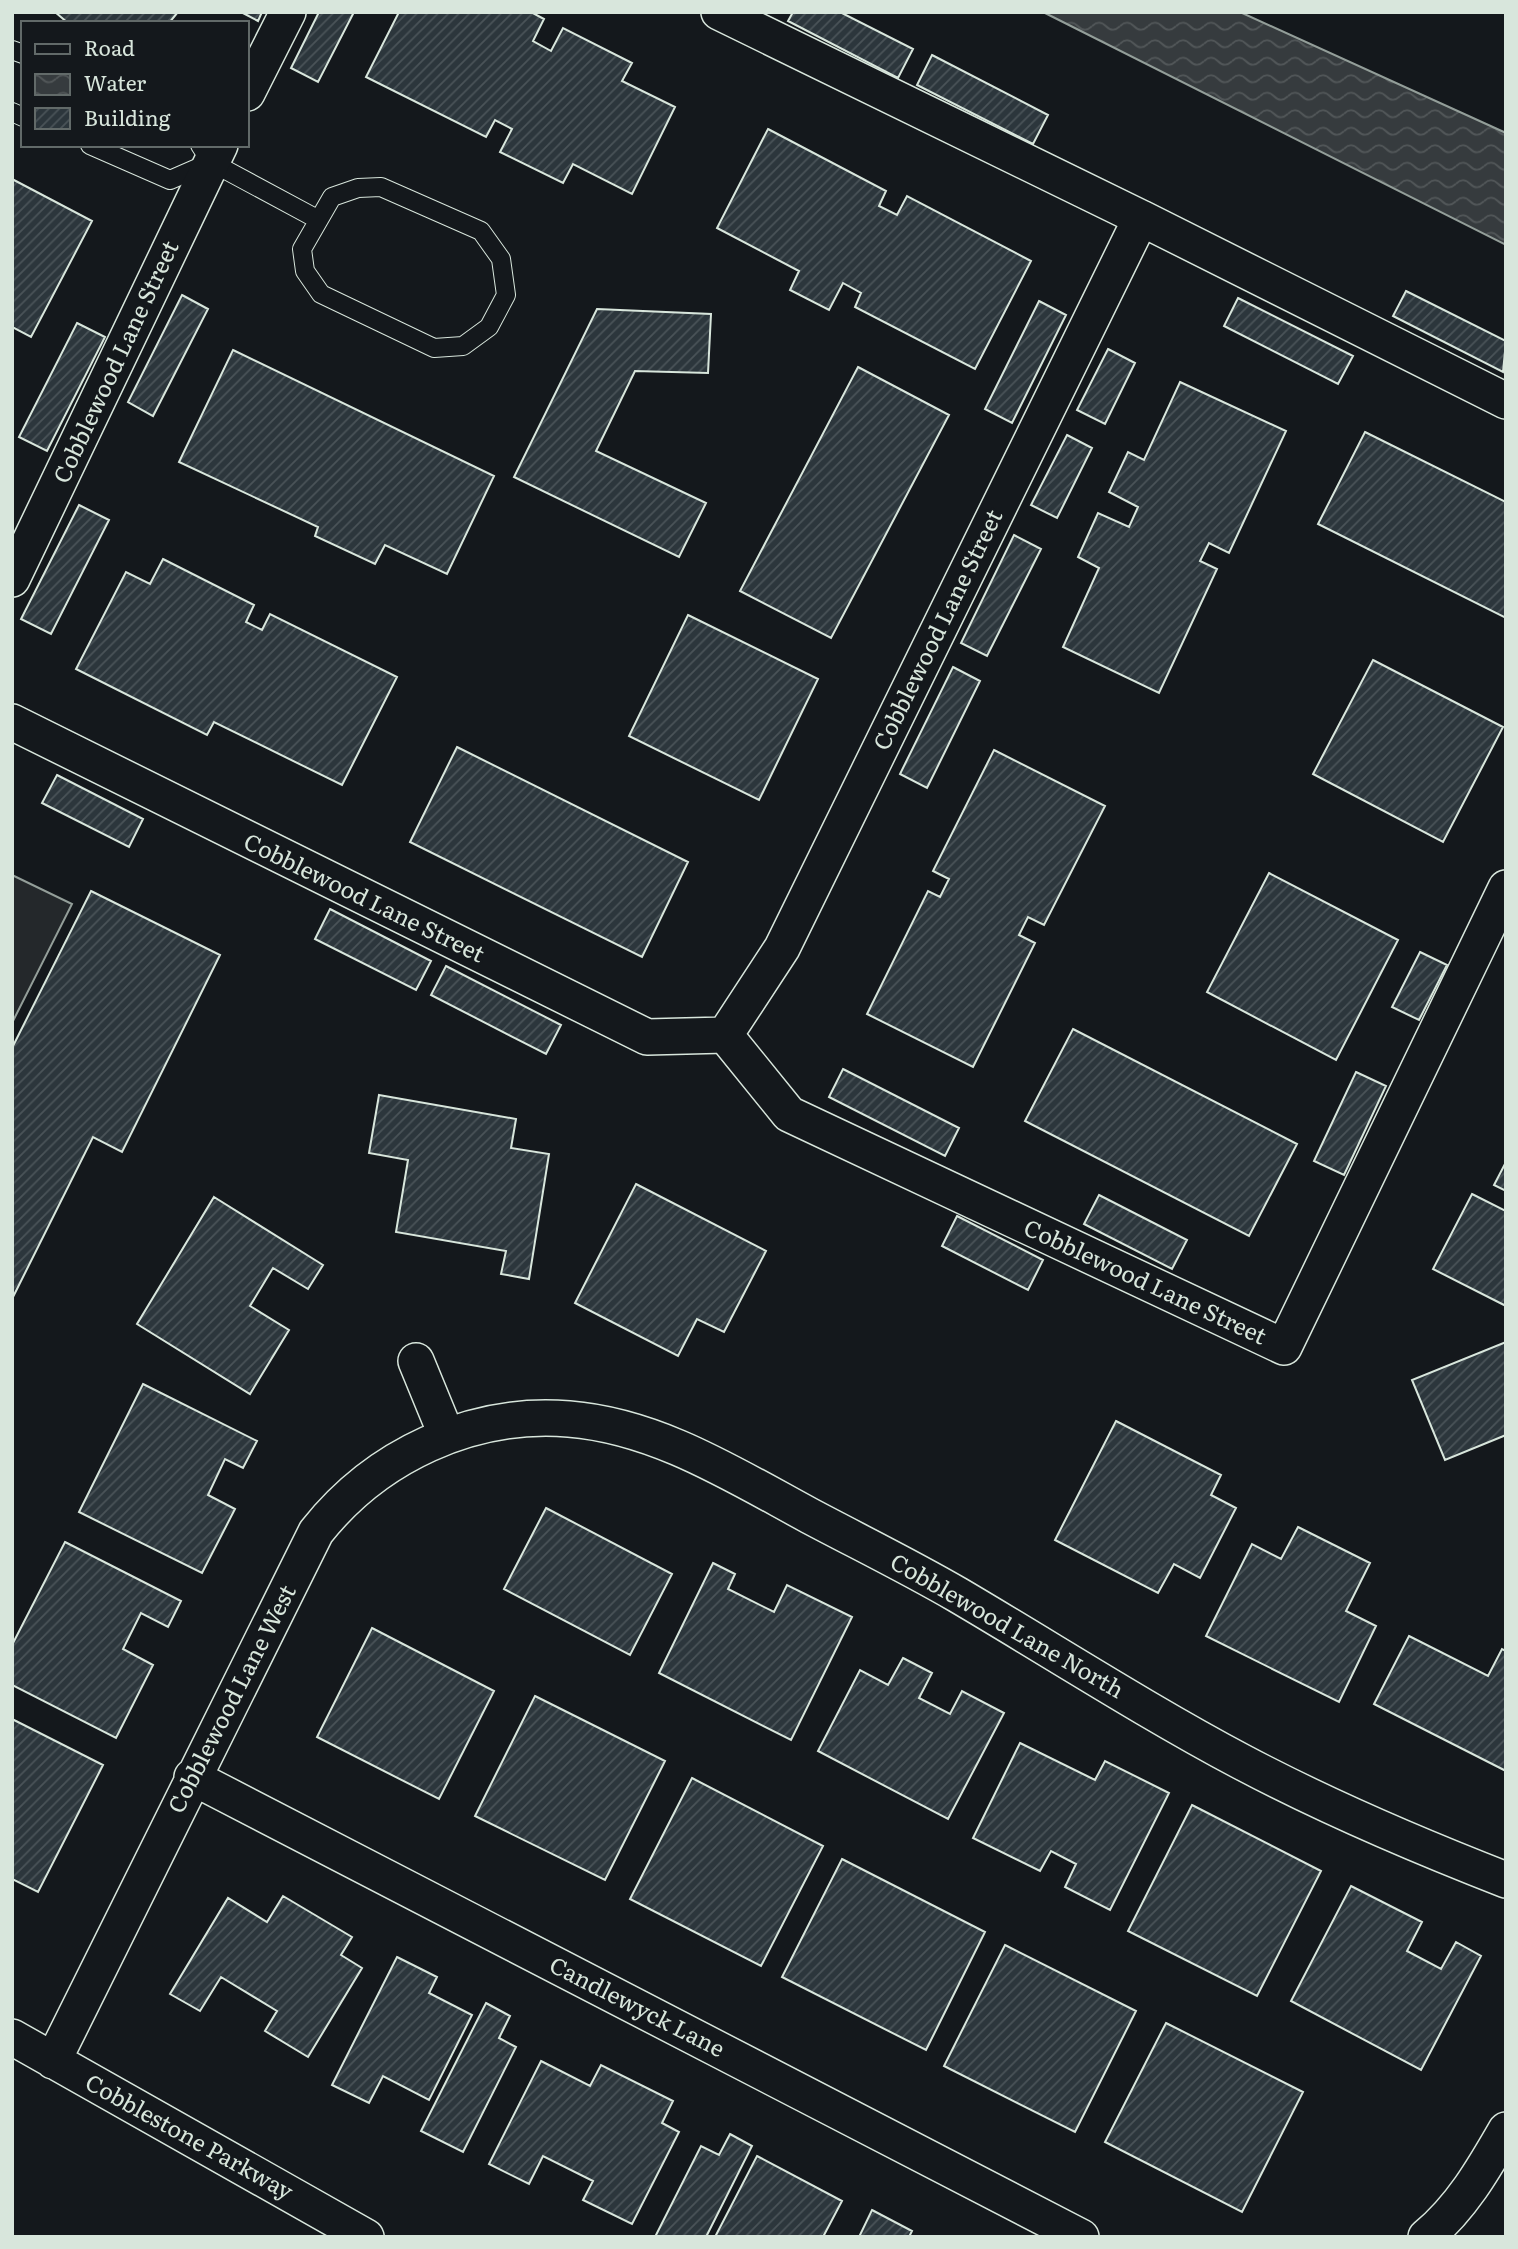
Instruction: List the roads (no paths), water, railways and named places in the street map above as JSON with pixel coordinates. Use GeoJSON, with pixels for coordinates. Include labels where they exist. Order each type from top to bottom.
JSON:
{"type":"FeatureCollection","features":[{"type":"Feature","properties":{"kind":"street"},"geometry":{"type":"LineString","coordinates":[[248,91],[288,12]]}},
{"type":"Feature","properties":{"kind":"street"},"geometry":{"type":"LineString","coordinates":[[719,12],[1141,218],[1506,401]]}},
{"type":"Feature","properties":{"kind":"street","name":"Cobblewood Lane Street"},"geometry":{"type":"LineString","coordinates":[[12,579],[210,151]]}},
{"type":"Feature","properties":{"kind":"street","name":"Cobblewood Lane Street"},"geometry":{"type":"LineString","coordinates":[[725,1035],[782,948],[1141,218]]}},
{"type":"Feature","properties":{"kind":"street","name":"Cobblewood Lane Street"},"geometry":{"type":"LineString","coordinates":[[12,722],[647,1037],[725,1035]]}},
{"type":"Feature","properties":{"kind":"street","name":"Cobblewood Lane Street"},"geometry":{"type":"LineString","coordinates":[[725,1035],[789,1114],[1284,1347],[1506,888]]}},
{"type":"Feature","properties":{"kind":"street"},"geometry":{"type":"LineString","coordinates":[[416,1361],[446,1434]]}},
{"type":"Feature","properties":{"kind":"street","name":"Cobblewood Lane North"},"geometry":{"type":"LineString","coordinates":[[497,1423],[541,1418],[572,1419],[662,1439],[953,1592],[1242,1762],[1408,1841],[1506,1880]]}},
{"type":"Feature","properties":{"kind":"street","name":"Cobblewood Lane West"},"geometry":{"type":"LineString","coordinates":[[52,2061],[316,1532],[338,1504],[404,1455],[446,1434],[497,1423]]}},
{"type":"Feature","properties":{"kind":"street","name":"Candlewyck Lane"},"geometry":{"type":"LineString","coordinates":[[192,1776],[1081,2237]]}},
{"type":"Feature","properties":{"kind":"street","name":"Cobblestone Parkway"},"geometry":{"type":"LineString","coordinates":[[12,2037],[366,2237]]}},
{"type":"Feature","properties":{"kind":"street"},"geometry":{"type":"LineString","coordinates":[[1426,2237],[1445,2221],[1478,2178],[1506,2130]]}},
{"type":"Feature","properties":{"kind":"lane"},"geometry":{"type":"LineString","coordinates":[[95,147],[170,180],[210,151],[317,219]]}},
{"type":"Feature","properties":{"kind":"lane"},"geometry":{"type":"LineString","coordinates":[[381,187],[481,231],[501,259],[506,295],[489,327],[463,346],[434,348],[321,294],[305,271],[302,249],[317,219],[332,197],[358,188],[381,187]]}},
{"type":"Feature","properties":{"kind":"water"},"geometry":{"type":"Polygon","coordinates":[[[1043,12],[1240,12],[1506,133],[1506,245],[1043,12]]]}}]}
